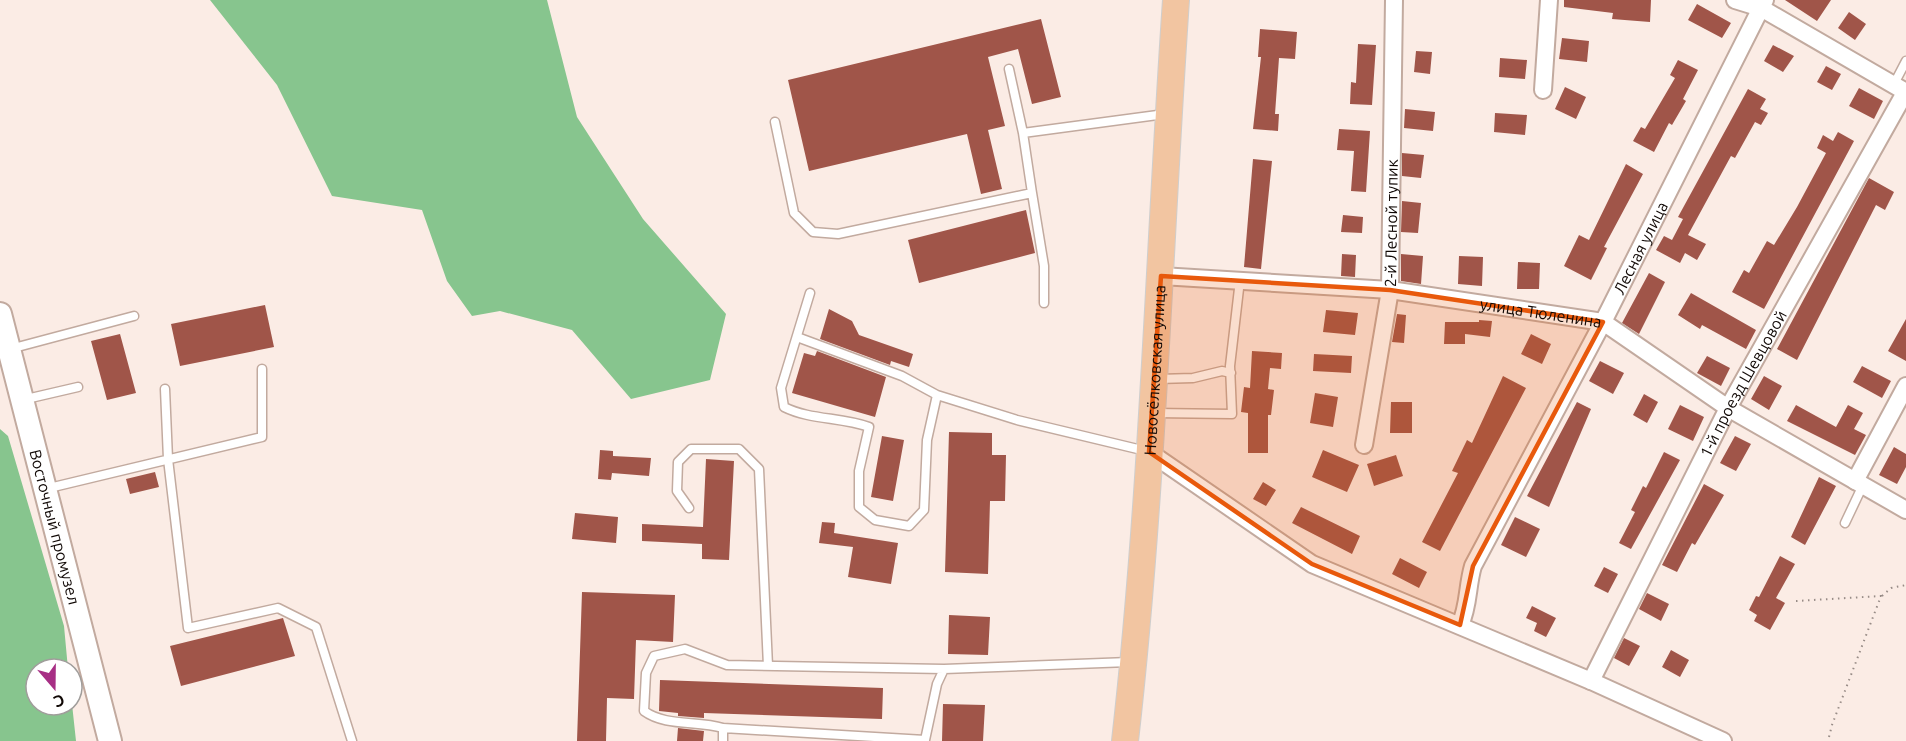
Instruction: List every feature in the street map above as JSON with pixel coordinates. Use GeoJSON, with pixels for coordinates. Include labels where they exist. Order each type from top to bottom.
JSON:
{"type":"FeatureCollection","features":[{"type":"Feature","properties":{"kind":"main road","name":"Новосёлковская улица"},"geometry":{"type":"LineString","coordinates":[[1125,741],[1134,662],[1152,413],[1176,0]]}},
{"type":"Feature","properties":{"kind":"street","name":"2-й Лесной тупик"},"geometry":{"type":"LineString","coordinates":[[1364,445],[1390,290],[1394,0]]}},
{"type":"Feature","properties":{"kind":"street"},"geometry":{"type":"LineString","coordinates":[[1543,90],[1549,0]]}},
{"type":"Feature","properties":{"kind":"street"},"geometry":{"type":"LineString","coordinates":[[1735,0],[1763,4],[1902,89]]}},
{"type":"Feature","properties":{"kind":"street","name":"Лесная улица"},"geometry":{"type":"LineString","coordinates":[[1460,625],[1467,611],[1468,583],[1473,566],[1603,321],[1763,4]]}},
{"type":"Feature","properties":{"kind":"street","name":"1-й проезд Шевцовой"},"geometry":{"type":"LineString","coordinates":[[1591,681],[1728,408],[1902,89]]}},
{"type":"Feature","properties":{"kind":"street","name":"улица Тюленина"},"geometry":{"type":"LineString","coordinates":[[1161,276],[1390,290],[1603,321],[1728,408],[1906,510]]}},
{"type":"Feature","properties":{"kind":"street","name":"Восточный промузел"},"geometry":{"type":"LineString","coordinates":[[3,334],[110,741]]}},
{"type":"Feature","properties":{"kind":"street"},"geometry":{"type":"LineString","coordinates":[[1859,483],[1906,386]]}},
{"type":"Feature","properties":{"kind":"street"},"geometry":{"type":"LineString","coordinates":[[1149,452],[1312,564],[1591,681],[1723,741]]}},
{"type":"Feature","properties":{"kind":"lane","name":"1-й проезд Шевцовой"},"geometry":{"type":"LineString","coordinates":[[1902,89],[1906,61]]}},
{"type":"Feature","properties":{"kind":"lane"},"geometry":{"type":"LineString","coordinates":[[1010,69],[1023,133],[1044,266],[1044,303]]}},
{"type":"Feature","properties":{"kind":"lane"},"geometry":{"type":"LineString","coordinates":[[1023,133],[1168,114]]}},
{"type":"Feature","properties":{"kind":"lane"},"geometry":{"type":"LineString","coordinates":[[775,122],[794,213],[813,232],[838,234],[1032,194]]}},
{"type":"Feature","properties":{"kind":"lane"},"geometry":{"type":"LineString","coordinates":[[1152,413],[1232,414],[1231,372],[1240,280]]}},
{"type":"Feature","properties":{"kind":"lane"},"geometry":{"type":"LineString","coordinates":[[810,293],[781,388],[784,407],[799,414],[848,420],[869,427],[859,471],[859,507],[875,520],[909,526],[924,510],[927,440],[937,395]]}},
{"type":"Feature","properties":{"kind":"lane"},"geometry":{"type":"LineString","coordinates":[[3,334],[134,316]]}},
{"type":"Feature","properties":{"kind":"lane"},"geometry":{"type":"LineString","coordinates":[[797,337],[902,376],[937,395],[1017,420],[1149,452]]}},
{"type":"Feature","properties":{"kind":"lane"},"geometry":{"type":"LineString","coordinates":[[44,490],[262,437],[262,369]]}},
{"type":"Feature","properties":{"kind":"lane"},"geometry":{"type":"LineString","coordinates":[[1154,380],[1193,378],[1222,371],[1231,372]]}},
{"type":"Feature","properties":{"kind":"lane"},"geometry":{"type":"LineString","coordinates":[[21,400],[78,387]]}},
{"type":"Feature","properties":{"kind":"lane"},"geometry":{"type":"LineString","coordinates":[[165,389],[168,459],[188,628],[278,608],[316,627],[352,741]]}},
{"type":"Feature","properties":{"kind":"lane"},"geometry":{"type":"LineString","coordinates":[[689,508],[677,491],[678,462],[691,449],[739,449],[759,469],[768,666]]}},
{"type":"Feature","properties":{"kind":"lane"},"geometry":{"type":"LineString","coordinates":[[1845,523],[1859,483]]}},
{"type":"Feature","properties":{"kind":"lane"},"geometry":{"type":"LineString","coordinates":[[944,669],[937,684],[925,740],[723,728],[703,722],[656,720],[644,711],[646,673],[654,656],[685,649],[727,665],[944,669],[1134,662]]}},
{"type":"Feature","properties":{"kind":"lane"},"geometry":{"type":"LineString","coordinates":[[723,728],[723,741]]}},
{"type":"Feature","properties":{"kind":"path"},"geometry":{"type":"LineString","coordinates":[[1796,601],[1881,596],[1892,588],[1906,585]]}},
{"type":"Feature","properties":{"kind":"path"},"geometry":{"type":"LineString","coordinates":[[1828,741],[1881,596]]}},
{"type":"Feature","properties":{"kind":"highlighted area"},"geometry":{"type":"Polygon","coordinates":[[[1161,276],[1390,290],[1603,322],[1473,566],[1460,625],[1312,564],[1149,452],[1161,276]]]}},
{"type":"Feature","properties":{"kind":"green space"},"geometry":{"type":"Polygon","coordinates":[[[210,0],[547,0],[577,117],[643,219],[726,314],[710,380],[631,399],[572,330],[500,311],[472,316],[447,281],[422,210],[332,196],[277,85],[210,0]]]}},
{"type":"Feature","properties":{"kind":"green space"},"geometry":{"type":"Polygon","coordinates":[[[0,429],[8,436],[64,626],[67,657],[24,657],[24,717],[73,717],[76,741],[0,741],[0,429]]]}},
{"type":"Feature","properties":{"kind":"building"},"geometry":{"type":"Polygon","coordinates":[[[1564,0],[1651,0],[1650,22],[1612,19],[1613,13],[1564,7],[1564,0]]]}},
{"type":"Feature","properties":{"kind":"building"},"geometry":{"type":"Polygon","coordinates":[[[1785,0],[1831,0],[1817,21],[1785,0]]]}},
{"type":"Feature","properties":{"kind":"building"},"geometry":{"type":"Polygon","coordinates":[[[1697,4],[1731,23],[1722,38],[1688,20],[1697,4]]]}},
{"type":"Feature","properties":{"kind":"building"},"geometry":{"type":"Polygon","coordinates":[[[1849,12],[1866,24],[1855,40],[1838,28],[1849,12]]]}},
{"type":"Feature","properties":{"kind":"building"},"geometry":{"type":"Polygon","coordinates":[[[1041,19],[1061,97],[1032,104],[1018,49],[988,57],[1005,126],[988,130],[1002,189],[981,194],[967,134],[809,171],[788,80],[1041,19]]]}},
{"type":"Feature","properties":{"kind":"building"},"geometry":{"type":"Polygon","coordinates":[[[1260,29],[1297,32],[1295,59],[1279,58],[1275,114],[1279,114],[1278,131],[1253,129],[1261,57],[1258,57],[1260,29]]]}},
{"type":"Feature","properties":{"kind":"building"},"geometry":{"type":"Polygon","coordinates":[[[1562,38],[1589,41],[1587,62],[1559,59],[1562,38]]]}},
{"type":"Feature","properties":{"kind":"building"},"geometry":{"type":"Polygon","coordinates":[[[1358,44],[1376,45],[1372,105],[1350,104],[1351,82],[1356,83],[1358,44]]]}},
{"type":"Feature","properties":{"kind":"building"},"geometry":{"type":"Polygon","coordinates":[[[1773,45],[1794,56],[1783,72],[1764,61],[1773,45]]]}},
{"type":"Feature","properties":{"kind":"building"},"geometry":{"type":"Polygon","coordinates":[[[1416,51],[1432,52],[1430,74],[1414,72],[1416,51]]]}},
{"type":"Feature","properties":{"kind":"building"},"geometry":{"type":"Polygon","coordinates":[[[1500,58],[1527,60],[1525,79],[1499,77],[1500,58]]]}},
{"type":"Feature","properties":{"kind":"building"},"geometry":{"type":"Polygon","coordinates":[[[1678,60],[1698,70],[1683,99],[1686,101],[1672,125],[1669,123],[1654,152],[1633,141],[1641,127],[1645,129],[1675,78],[1670,75],[1678,60]]]}},
{"type":"Feature","properties":{"kind":"building"},"geometry":{"type":"Polygon","coordinates":[[[1826,66],[1841,74],[1832,90],[1817,82],[1826,66]]]}},
{"type":"Feature","properties":{"kind":"building"},"geometry":{"type":"Polygon","coordinates":[[[1565,87],[1586,97],[1576,119],[1555,109],[1565,87]]]}},
{"type":"Feature","properties":{"kind":"building"},"geometry":{"type":"Polygon","coordinates":[[[1859,88],[1883,101],[1874,119],[1849,106],[1859,88]]]}},
{"type":"Feature","properties":{"kind":"building"},"geometry":{"type":"Polygon","coordinates":[[[1748,89],[1766,99],[1760,109],[1768,113],[1761,125],[1755,122],[1735,158],[1731,156],[1688,235],[1706,244],[1697,260],[1685,253],[1680,263],[1656,250],[1664,236],[1672,240],[1683,219],[1678,217],[1748,89]]]}},
{"type":"Feature","properties":{"kind":"building"},"geometry":{"type":"Polygon","coordinates":[[[1405,109],[1435,112],[1433,131],[1404,128],[1405,109]]]}},
{"type":"Feature","properties":{"kind":"building"},"geometry":{"type":"Polygon","coordinates":[[[1495,113],[1527,115],[1525,135],[1494,132],[1495,113]]]}},
{"type":"Feature","properties":{"kind":"building"},"geometry":{"type":"Polygon","coordinates":[[[1339,129],[1370,131],[1366,192],[1351,191],[1354,151],[1337,150],[1339,129]]]}},
{"type":"Feature","properties":{"kind":"building"},"geometry":{"type":"Polygon","coordinates":[[[1838,132],[1854,141],[1764,309],[1732,292],[1744,270],[1749,273],[1767,241],[1774,245],[1797,207],[1826,153],[1817,148],[1823,135],[1833,141],[1838,132]]]}},
{"type":"Feature","properties":{"kind":"building"},"geometry":{"type":"Polygon","coordinates":[[[1402,153],[1424,155],[1421,178],[1402,176],[1402,153]]]}},
{"type":"Feature","properties":{"kind":"building"},"geometry":{"type":"Polygon","coordinates":[[[1253,159],[1272,161],[1261,269],[1244,267],[1253,159]]]}},
{"type":"Feature","properties":{"kind":"building"},"geometry":{"type":"Polygon","coordinates":[[[1626,164],[1643,174],[1604,247],[1607,248],[1591,280],[1564,266],[1579,235],[1589,240],[1626,164]]]}},
{"type":"Feature","properties":{"kind":"building"},"geometry":{"type":"Polygon","coordinates":[[[1869,178],[1894,192],[1885,210],[1876,205],[1797,360],[1777,349],[1869,178]]]}},
{"type":"Feature","properties":{"kind":"building"},"geometry":{"type":"Polygon","coordinates":[[[1402,201],[1421,203],[1418,233],[1401,232],[1402,201]]]}},
{"type":"Feature","properties":{"kind":"building"},"geometry":{"type":"Polygon","coordinates":[[[1026,210],[1035,253],[919,283],[908,240],[1026,210]]]}},
{"type":"Feature","properties":{"kind":"building"},"geometry":{"type":"Polygon","coordinates":[[[1343,215],[1363,217],[1362,233],[1341,232],[1343,215]]]}},
{"type":"Feature","properties":{"kind":"building"},"geometry":{"type":"Polygon","coordinates":[[[1342,254],[1356,255],[1355,277],[1341,276],[1342,254]]]}},
{"type":"Feature","properties":{"kind":"building"},"geometry":{"type":"Polygon","coordinates":[[[1401,254],[1423,256],[1421,284],[1401,281],[1401,254]]]}},
{"type":"Feature","properties":{"kind":"building"},"geometry":{"type":"Polygon","coordinates":[[[1459,256],[1483,257],[1482,286],[1458,284],[1459,256]]]}},
{"type":"Feature","properties":{"kind":"building"},"geometry":{"type":"Polygon","coordinates":[[[1518,262],[1540,263],[1539,289],[1517,289],[1518,262]]]}},
{"type":"Feature","properties":{"kind":"building"},"geometry":{"type":"Polygon","coordinates":[[[1649,273],[1665,282],[1639,334],[1622,323],[1649,273]]]}},
{"type":"Feature","properties":{"kind":"building"},"geometry":{"type":"Polygon","coordinates":[[[1691,293],[1756,330],[1746,349],[1702,325],[1700,329],[1678,315],[1691,293]]]}},
{"type":"Feature","properties":{"kind":"building"},"geometry":{"type":"Polygon","coordinates":[[[265,305],[274,347],[180,366],[171,324],[265,305]]]}},
{"type":"Feature","properties":{"kind":"building"},"geometry":{"type":"Polygon","coordinates":[[[829,309],[852,321],[859,335],[913,354],[909,367],[891,361],[890,365],[820,339],[829,309]]]}},
{"type":"Feature","properties":{"kind":"building"},"geometry":{"type":"Polygon","coordinates":[[[1326,310],[1358,313],[1355,335],[1323,332],[1326,310]]]}},
{"type":"Feature","properties":{"kind":"building"},"geometry":{"type":"Polygon","coordinates":[[[1397,314],[1406,315],[1404,343],[1392,342],[1397,314]]]}},
{"type":"Feature","properties":{"kind":"building"},"geometry":{"type":"Polygon","coordinates":[[[1906,319],[1906,361],[1888,351],[1906,319]]]}},
{"type":"Feature","properties":{"kind":"building"},"geometry":{"type":"Polygon","coordinates":[[[1479,320],[1492,321],[1490,337],[1465,334],[1465,344],[1444,344],[1445,322],[1479,322],[1479,320]]]}},
{"type":"Feature","properties":{"kind":"building"},"geometry":{"type":"Polygon","coordinates":[[[120,334],[136,393],[107,400],[91,341],[120,334]]]}},
{"type":"Feature","properties":{"kind":"building"},"geometry":{"type":"Polygon","coordinates":[[[1531,334],[1551,344],[1542,364],[1521,354],[1531,334]]]}},
{"type":"Feature","properties":{"kind":"building"},"geometry":{"type":"Polygon","coordinates":[[[817,351],[886,377],[875,417],[792,393],[804,353],[815,356],[817,351]]]}},
{"type":"Feature","properties":{"kind":"building"},"geometry":{"type":"Polygon","coordinates":[[[1252,351],[1282,353],[1281,369],[1270,368],[1268,389],[1274,390],[1271,415],[1268,415],[1268,453],[1248,453],[1248,413],[1241,412],[1244,387],[1250,388],[1252,351]]]}},
{"type":"Feature","properties":{"kind":"building"},"geometry":{"type":"Polygon","coordinates":[[[1314,354],[1352,356],[1351,373],[1313,371],[1314,354]]]}},
{"type":"Feature","properties":{"kind":"building"},"geometry":{"type":"Polygon","coordinates":[[[1707,356],[1730,368],[1721,386],[1697,373],[1707,356]]]}},
{"type":"Feature","properties":{"kind":"building"},"geometry":{"type":"Polygon","coordinates":[[[1600,361],[1624,373],[1613,394],[1589,381],[1600,361]]]}},
{"type":"Feature","properties":{"kind":"building"},"geometry":{"type":"Polygon","coordinates":[[[1862,366],[1891,381],[1882,398],[1853,382],[1862,366]]]}},
{"type":"Feature","properties":{"kind":"building"},"geometry":{"type":"Polygon","coordinates":[[[1503,376],[1526,388],[1440,551],[1422,542],[1458,473],[1452,471],[1467,440],[1472,443],[1503,376]]]}},
{"type":"Feature","properties":{"kind":"building"},"geometry":{"type":"Polygon","coordinates":[[[1764,376],[1782,386],[1769,410],[1751,399],[1764,376]]]}},
{"type":"Feature","properties":{"kind":"building"},"geometry":{"type":"Polygon","coordinates":[[[1315,393],[1338,397],[1333,427],[1310,423],[1315,393]]]}},
{"type":"Feature","properties":{"kind":"building"},"geometry":{"type":"Polygon","coordinates":[[[1644,394],[1658,402],[1647,423],[1633,415],[1644,394]]]}},
{"type":"Feature","properties":{"kind":"building"},"geometry":{"type":"Polygon","coordinates":[[[1391,402],[1412,402],[1412,433],[1390,433],[1391,402]]]}},
{"type":"Feature","properties":{"kind":"building"},"geometry":{"type":"Polygon","coordinates":[[[1577,402],[1591,409],[1549,507],[1527,496],[1577,402]]]}},
{"type":"Feature","properties":{"kind":"building"},"geometry":{"type":"Polygon","coordinates":[[[1680,405],[1704,417],[1693,441],[1668,429],[1680,405]]]}},
{"type":"Feature","properties":{"kind":"building"},"geometry":{"type":"Polygon","coordinates":[[[1796,405],[1836,427],[1848,405],[1863,413],[1854,429],[1866,435],[1855,455],[1787,421],[1796,405]]]}},
{"type":"Feature","properties":{"kind":"building"},"geometry":{"type":"Polygon","coordinates":[[[949,432],[992,433],[992,455],[1006,455],[1005,501],[990,501],[988,574],[945,572],[949,432]]]}},
{"type":"Feature","properties":{"kind":"building"},"geometry":{"type":"Polygon","coordinates":[[[882,436],[904,440],[893,501],[871,497],[882,436]]]}},
{"type":"Feature","properties":{"kind":"building"},"geometry":{"type":"Polygon","coordinates":[[[1735,436],[1751,444],[1736,471],[1720,463],[1735,436]]]}},
{"type":"Feature","properties":{"kind":"building"},"geometry":{"type":"Polygon","coordinates":[[[1894,447],[1906,454],[1906,467],[1897,484],[1879,475],[1894,447]]]}},
{"type":"Feature","properties":{"kind":"building"},"geometry":{"type":"Polygon","coordinates":[[[600,450],[613,451],[613,456],[651,458],[649,476],[612,473],[611,480],[598,479],[600,450]]]}},
{"type":"Feature","properties":{"kind":"building"},"geometry":{"type":"Polygon","coordinates":[[[1323,450],[1359,465],[1347,492],[1312,477],[1323,450]]]}},
{"type":"Feature","properties":{"kind":"building"},"geometry":{"type":"Polygon","coordinates":[[[1664,452],[1680,460],[1631,549],[1619,543],[1635,512],[1631,510],[1643,486],[1646,488],[1664,452]]]}},
{"type":"Feature","properties":{"kind":"building"},"geometry":{"type":"Polygon","coordinates":[[[1396,455],[1403,476],[1374,486],[1367,464],[1396,455]]]}},
{"type":"Feature","properties":{"kind":"building"},"geometry":{"type":"Polygon","coordinates":[[[706,459],[734,461],[729,560],[702,559],[702,544],[642,541],[642,524],[703,527],[706,459]]]}},
{"type":"Feature","properties":{"kind":"building"},"geometry":{"type":"Polygon","coordinates":[[[155,472],[159,487],[130,494],[126,479],[155,472]]]}},
{"type":"Feature","properties":{"kind":"building"},"geometry":{"type":"Polygon","coordinates":[[[1819,477],[1836,486],[1805,545],[1791,537],[1819,477]]]}},
{"type":"Feature","properties":{"kind":"building"},"geometry":{"type":"Polygon","coordinates":[[[1263,482],[1276,490],[1266,506],[1253,499],[1263,482]]]}},
{"type":"Feature","properties":{"kind":"building"},"geometry":{"type":"Polygon","coordinates":[[[1704,484],[1724,495],[1695,545],[1692,543],[1677,572],[1662,565],[1704,484]]]}},
{"type":"Feature","properties":{"kind":"building"},"geometry":{"type":"Polygon","coordinates":[[[1301,507],[1360,536],[1352,554],[1292,523],[1301,507]]]}},
{"type":"Feature","properties":{"kind":"building"},"geometry":{"type":"Polygon","coordinates":[[[575,513],[618,517],[616,543],[572,539],[575,513]]]}},
{"type":"Feature","properties":{"kind":"building"},"geometry":{"type":"Polygon","coordinates":[[[1515,517],[1540,529],[1526,557],[1501,545],[1515,517]]]}},
{"type":"Feature","properties":{"kind":"building"},"geometry":{"type":"Polygon","coordinates":[[[822,522],[835,523],[834,533],[898,543],[891,584],[848,577],[853,547],[819,543],[822,522]]]}},
{"type":"Feature","properties":{"kind":"building"},"geometry":{"type":"Polygon","coordinates":[[[1780,556],[1795,564],[1776,598],[1785,603],[1770,630],[1754,621],[1757,615],[1749,610],[1756,596],[1759,597],[1780,556]]]}},
{"type":"Feature","properties":{"kind":"building"},"geometry":{"type":"Polygon","coordinates":[[[1400,558],[1427,572],[1419,588],[1392,574],[1400,558]]]}},
{"type":"Feature","properties":{"kind":"building"},"geometry":{"type":"Polygon","coordinates":[[[1604,567],[1618,574],[1608,593],[1594,586],[1604,567]]]}},
{"type":"Feature","properties":{"kind":"building"},"geometry":{"type":"Polygon","coordinates":[[[582,592],[675,595],[673,642],[636,640],[634,699],[607,698],[606,741],[577,741],[582,592]]]}},
{"type":"Feature","properties":{"kind":"building"},"geometry":{"type":"Polygon","coordinates":[[[1647,593],[1669,604],[1661,621],[1639,609],[1647,593]]]}},
{"type":"Feature","properties":{"kind":"building"},"geometry":{"type":"Polygon","coordinates":[[[1532,606],[1556,618],[1546,637],[1534,631],[1537,623],[1526,618],[1532,606]]]}},
{"type":"Feature","properties":{"kind":"building"},"geometry":{"type":"Polygon","coordinates":[[[949,615],[990,617],[988,655],[948,654],[949,615]]]}},
{"type":"Feature","properties":{"kind":"building"},"geometry":{"type":"Polygon","coordinates":[[[283,618],[295,656],[181,686],[170,646],[283,618]]]}},
{"type":"Feature","properties":{"kind":"building"},"geometry":{"type":"Polygon","coordinates":[[[1624,638],[1640,646],[1629,666],[1614,658],[1624,638]]]}},
{"type":"Feature","properties":{"kind":"building"},"geometry":{"type":"Polygon","coordinates":[[[1671,650],[1689,660],[1680,677],[1662,667],[1671,650]]]}},
{"type":"Feature","properties":{"kind":"building"},"geometry":{"type":"Polygon","coordinates":[[[660,680],[883,688],[882,719],[704,713],[704,718],[678,716],[678,713],[659,711],[660,680]]]}},
{"type":"Feature","properties":{"kind":"building"},"geometry":{"type":"Polygon","coordinates":[[[943,704],[985,705],[983,741],[942,741],[943,704]]]}},
{"type":"Feature","properties":{"kind":"building"},"geometry":{"type":"Polygon","coordinates":[[[678,728],[704,731],[703,741],[677,741],[678,728]]]}}]}
